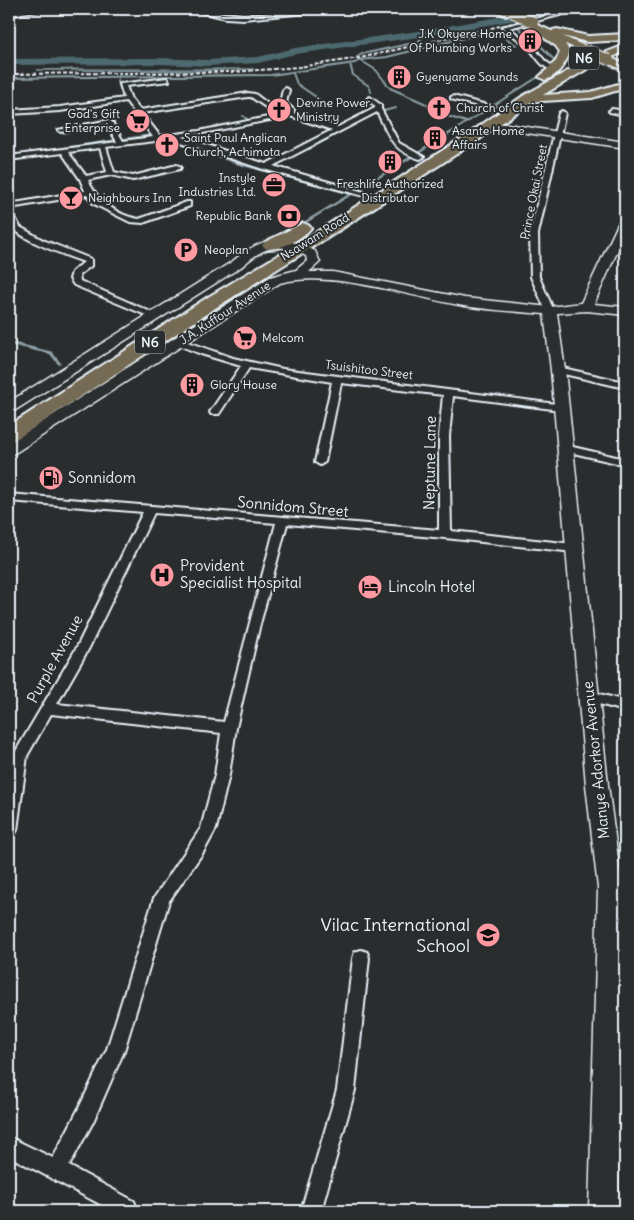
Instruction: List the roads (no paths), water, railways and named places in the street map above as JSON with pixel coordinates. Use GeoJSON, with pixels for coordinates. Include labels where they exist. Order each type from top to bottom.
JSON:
{"type":"FeatureCollection","features":[{"type":"Feature","properties":{"kind":"highway"},"geometry":{"type":"LineString","coordinates":[[532,22],[563,48],[564,57],[549,73]]}},
{"type":"Feature","properties":{"kind":"highway"},"geometry":{"type":"LineString","coordinates":[[557,32],[588,39],[625,37]]}},
{"type":"Feature","properties":{"kind":"highway","name":"Nsawam Road"},"geometry":{"type":"LineString","coordinates":[[9,423],[304,252],[317,238],[488,127],[498,114],[549,73],[625,43]]}},
{"type":"Feature","properties":{"kind":"highway","name":"Nsawam Road"},"geometry":{"type":"LineString","coordinates":[[9,434],[214,300],[304,252],[334,213],[420,157],[527,99],[564,76],[595,60],[625,48]]}},
{"type":"Feature","properties":{"kind":"highway"},"geometry":{"type":"LineString","coordinates":[[270,245],[334,213]]}},
{"type":"Feature","properties":{"kind":"highway"},"geometry":{"type":"LineString","coordinates":[[214,300],[275,280]]}},
{"type":"Feature","properties":{"kind":"main road"},"geometry":{"type":"LineString","coordinates":[[505,11],[557,32],[589,49]]}},
{"type":"Feature","properties":{"kind":"main road"},"geometry":{"type":"LineString","coordinates":[[532,22],[611,59],[625,68]]}},
{"type":"Feature","properties":{"kind":"main road"},"geometry":{"type":"LineString","coordinates":[[611,59],[625,63]]}},
{"type":"Feature","properties":{"kind":"main road"},"geometry":{"type":"LineString","coordinates":[[564,76],[565,80],[570,82],[599,87],[613,85],[625,78]]}},
{"type":"Feature","properties":{"kind":"main road"},"geometry":{"type":"LineString","coordinates":[[527,99],[592,95],[625,86]]}},
{"type":"Feature","properties":{"kind":"street"},"geometry":{"type":"LineString","coordinates":[[9,15],[15,10],[52,9]]}},
{"type":"Feature","properties":{"kind":"street"},"geometry":{"type":"LineString","coordinates":[[190,9],[226,16],[243,17],[345,9]]}},
{"type":"Feature","properties":{"kind":"street"},"geometry":{"type":"LineString","coordinates":[[549,73],[530,46],[504,27],[532,22],[580,9]]}},
{"type":"Feature","properties":{"kind":"street"},"geometry":{"type":"LineString","coordinates":[[157,137],[128,99],[122,84],[167,80]]}},
{"type":"Feature","properties":{"kind":"street"},"geometry":{"type":"LineString","coordinates":[[283,103],[286,90]]}},
{"type":"Feature","properties":{"kind":"street"},"geometry":{"type":"LineString","coordinates":[[139,112],[246,95],[253,95],[267,106],[283,103]]}},
{"type":"Feature","properties":{"kind":"street"},"geometry":{"type":"LineString","coordinates":[[453,98],[498,114],[516,128]]}},
{"type":"Feature","properties":{"kind":"street"},"geometry":{"type":"LineString","coordinates":[[9,112],[60,109],[128,99]]}},
{"type":"Feature","properties":{"kind":"street"},"geometry":{"type":"LineString","coordinates":[[370,99],[378,105],[388,132],[402,151],[420,157]]}},
{"type":"Feature","properties":{"kind":"street"},"geometry":{"type":"LineString","coordinates":[[283,103],[291,110],[290,114]]}},
{"type":"Feature","properties":{"kind":"street"},"geometry":{"type":"LineString","coordinates":[[266,167],[378,109]]}},
{"type":"Feature","properties":{"kind":"street"},"geometry":{"type":"LineString","coordinates":[[612,111],[625,113]]}},
{"type":"Feature","properties":{"kind":"street","name":"Prince Okai Street"},"geometry":{"type":"LineString","coordinates":[[550,311],[535,277],[534,234],[562,113]]}},
{"type":"Feature","properties":{"kind":"street"},"geometry":{"type":"LineString","coordinates":[[9,158],[157,137],[199,133],[290,114],[339,130]]}},
{"type":"Feature","properties":{"kind":"street"},"geometry":{"type":"LineString","coordinates":[[61,130],[109,122],[121,143]]}},
{"type":"Feature","properties":{"kind":"street"},"geometry":{"type":"LineString","coordinates":[[488,127],[516,128],[625,145]]}},
{"type":"Feature","properties":{"kind":"street"},"geometry":{"type":"LineString","coordinates":[[171,136],[266,167],[361,194]]}},
{"type":"Feature","properties":{"kind":"street"},"geometry":{"type":"LineString","coordinates":[[102,145],[111,173]]}},
{"type":"Feature","properties":{"kind":"street"},"geometry":{"type":"LineString","coordinates":[[63,150],[84,179],[89,192],[99,204],[136,221],[187,204]]}},
{"type":"Feature","properties":{"kind":"street"},"geometry":{"type":"LineString","coordinates":[[84,179],[111,173],[133,178],[177,167]]}},
{"type":"Feature","properties":{"kind":"street"},"geometry":{"type":"LineString","coordinates":[[9,206],[89,192]]}},
{"type":"Feature","properties":{"kind":"street"},"geometry":{"type":"LineString","coordinates":[[9,210],[16,228],[40,242],[88,261],[88,264],[75,274],[74,279],[77,283],[156,316]]}},
{"type":"Feature","properties":{"kind":"street"},"geometry":{"type":"LineString","coordinates":[[586,306],[625,222]]}},
{"type":"Feature","properties":{"kind":"street"},"geometry":{"type":"LineString","coordinates":[[9,408],[237,264],[250,252],[270,245],[304,252],[333,276]]}},
{"type":"Feature","properties":{"kind":"street","name":"J.A. Kuffour Avenue"},"geometry":{"type":"LineString","coordinates":[[9,450],[275,280],[306,270],[304,252]]}},
{"type":"Feature","properties":{"kind":"street"},"geometry":{"type":"LineString","coordinates":[[292,276],[333,276],[465,302],[550,311],[586,306],[625,311]]}},
{"type":"Feature","properties":{"kind":"street","name":"Manye Adorkor Avenue"},"geometry":{"type":"LineString","coordinates":[[550,311],[558,370],[560,407],[589,696],[618,889],[604,1211]]}},
{"type":"Feature","properties":{"kind":"street","name":"Tsuishitoo Street"},"geometry":{"type":"LineString","coordinates":[[179,342],[202,353],[247,364],[337,379],[560,407]]}},
{"type":"Feature","properties":{"kind":"street"},"geometry":{"type":"LineString","coordinates":[[215,412],[247,364]]}},
{"type":"Feature","properties":{"kind":"street"},"geometry":{"type":"LineString","coordinates":[[558,370],[625,385]]}},
{"type":"Feature","properties":{"kind":"street"},"geometry":{"type":"LineString","coordinates":[[320,462],[337,379]]}},
{"type":"Feature","properties":{"kind":"street","name":"Neptune Lane"},"geometry":{"type":"LineString","coordinates":[[445,534],[444,436],[448,392]]}},
{"type":"Feature","properties":{"kind":"street"},"geometry":{"type":"LineString","coordinates":[[564,448],[625,462]]}},
{"type":"Feature","properties":{"kind":"street","name":"Sonnidom Street"},"geometry":{"type":"LineString","coordinates":[[9,497],[445,534],[574,548]]}},
{"type":"Feature","properties":{"kind":"street","name":"Purple Avenue"},"geometry":{"type":"LineString","coordinates":[[9,830],[20,756],[83,648],[150,510]]}},
{"type":"Feature","properties":{"kind":"street"},"geometry":{"type":"LineString","coordinates":[[57,1170],[86,1115],[115,1051],[162,898],[199,846],[208,829],[224,765],[229,728],[253,628],[282,521]]}},
{"type":"Feature","properties":{"kind":"street"},"geometry":{"type":"LineString","coordinates":[[589,696],[625,706]]}},
{"type":"Feature","properties":{"kind":"street"},"geometry":{"type":"LineString","coordinates":[[47,708],[229,728]]}},
{"type":"Feature","properties":{"kind":"street"},"geometry":{"type":"LineString","coordinates":[[311,1211],[346,1090],[361,958]]}},
{"type":"Feature","properties":{"kind":"street"},"geometry":{"type":"LineString","coordinates":[[9,1146],[127,1208]]}},
{"type":"Feature","properties":{"kind":"water"},"geometry":{"type":"Polygon","coordinates":[[[254,69],[196,71],[37,70],[254,69]]]}},
{"type":"Feature","properties":{"kind":"waterway"},"geometry":{"type":"LineString","coordinates":[[9,62],[158,61],[207,63],[258,60],[295,51],[426,33],[538,13],[547,9]]}},
{"type":"Feature","properties":{"kind":"waterway"},"geometry":{"type":"LineString","coordinates":[[515,25],[540,45],[556,62],[555,64]]}},
{"type":"Feature","properties":{"kind":"waterway"},"geometry":{"type":"LineString","coordinates":[[360,60],[387,57],[492,31],[497,32],[516,45]]}},
{"type":"Feature","properties":{"kind":"waterway"},"geometry":{"type":"LineString","coordinates":[[360,60],[357,57],[362,54],[418,42],[426,33]]}},
{"type":"Feature","properties":{"kind":"waterway"},"geometry":{"type":"LineString","coordinates":[[119,77],[271,75],[355,63],[360,60]]}},
{"type":"Feature","properties":{"kind":"waterway"},"geometry":{"type":"LineString","coordinates":[[360,60],[376,70],[390,88],[424,103],[438,113],[466,122]]}},
{"type":"Feature","properties":{"kind":"waterway"},"geometry":{"type":"LineString","coordinates":[[350,64],[353,75],[369,86],[371,92]]}},
{"type":"Feature","properties":{"kind":"waterway"},"geometry":{"type":"LineString","coordinates":[[450,133],[546,72]]}},
{"type":"Feature","properties":{"kind":"waterway"},"geometry":{"type":"LineString","coordinates":[[293,73],[297,84],[319,99]]}},
{"type":"Feature","properties":{"kind":"waterway"},"geometry":{"type":"LineString","coordinates":[[9,78],[119,77]]}},
{"type":"Feature","properties":{"kind":"waterway"},"geometry":{"type":"LineString","coordinates":[[119,77],[117,81],[125,99]]}},
{"type":"Feature","properties":{"kind":"waterway"},"geometry":{"type":"LineString","coordinates":[[488,133],[540,99]]}},
{"type":"Feature","properties":{"kind":"waterway"},"geometry":{"type":"LineString","coordinates":[[379,112],[396,108]]}},
{"type":"Feature","properties":{"kind":"waterway"},"geometry":{"type":"LineString","coordinates":[[243,116],[251,122]]}},
{"type":"Feature","properties":{"kind":"waterway"},"geometry":{"type":"LineString","coordinates":[[338,133],[363,119]]}},
{"type":"Feature","properties":{"kind":"waterway"},"geometry":{"type":"LineString","coordinates":[[309,149],[340,132]]}},
{"type":"Feature","properties":{"kind":"waterway"},"geometry":{"type":"LineString","coordinates":[[351,194],[452,132]]}},
{"type":"Feature","properties":{"kind":"waterway"},"geometry":{"type":"LineString","coordinates":[[322,243],[490,132]]}},
{"type":"Feature","properties":{"kind":"waterway"},"geometry":{"type":"LineString","coordinates":[[9,156],[153,135]]}},
{"type":"Feature","properties":{"kind":"waterway"},"geometry":{"type":"LineString","coordinates":[[167,138],[240,164],[351,194]]}},
{"type":"Feature","properties":{"kind":"waterway"},"geometry":{"type":"LineString","coordinates":[[299,226],[351,194]]}},
{"type":"Feature","properties":{"kind":"waterway"},"geometry":{"type":"LineString","coordinates":[[238,258],[242,253],[257,246]]}},
{"type":"Feature","properties":{"kind":"waterway"},"geometry":{"type":"LineString","coordinates":[[9,343],[51,353],[59,363]]}},
{"type":"Feature","properties":{"kind":"railway"},"geometry":{"type":"LineString","coordinates":[[9,74],[233,72],[299,67],[360,58],[574,9]]}},
{"type":"Feature","properties":{"kind":"place","name":"J.K Okyere Home Of Plumbing Works"},"geometry":{"type":"Point","coordinates":[530,41]}},
{"type":"Feature","properties":{"kind":"place","name":"Gyenyame Sounds"},"geometry":{"type":"Point","coordinates":[399,77]}},
{"type":"Feature","properties":{"kind":"place","name":"Church of Christ"},"geometry":{"type":"Point","coordinates":[439,108]}},
{"type":"Feature","properties":{"kind":"place","name":"Devine Power Ministry"},"geometry":{"type":"Point","coordinates":[279,110]}},
{"type":"Feature","properties":{"kind":"place","name":"God's Gift Enterprise"},"geometry":{"type":"Point","coordinates":[138,121]}},
{"type":"Feature","properties":{"kind":"place","name":"Asante Home Affairs"},"geometry":{"type":"Point","coordinates":[435,138]}},
{"type":"Feature","properties":{"kind":"place","name":"Saint Paul Anglican Church, Achimota"},"geometry":{"type":"Point","coordinates":[167,145]}},
{"type":"Feature","properties":{"kind":"place","name":"Freshlife Authorized Distributor"},"geometry":{"type":"Point","coordinates":[390,162]}},
{"type":"Feature","properties":{"kind":"place","name":"Instyle Industries Ltd."},"geometry":{"type":"Point","coordinates":[274,185]}},
{"type":"Feature","properties":{"kind":"place","name":"Neighbours Inn"},"geometry":{"type":"Point","coordinates":[71,198]}},
{"type":"Feature","properties":{"kind":"place","name":"Republic Bank"},"geometry":{"type":"Point","coordinates":[289,216]}},
{"type":"Feature","properties":{"kind":"place","name":"Neoplan"},"geometry":{"type":"Point","coordinates":[186,250]}},
{"type":"Feature","properties":{"kind":"place","name":"Melcom"},"geometry":{"type":"Point","coordinates":[245,338]}},
{"type":"Feature","properties":{"kind":"place","name":"Glory House"},"geometry":{"type":"Point","coordinates":[192,385]}},
{"type":"Feature","properties":{"kind":"place","name":"Sonnidom"},"geometry":{"type":"Point","coordinates":[51,478]}},
{"type":"Feature","properties":{"kind":"place","name":"Provident Specialist Hospital"},"geometry":{"type":"Point","coordinates":[162,575]}},
{"type":"Feature","properties":{"kind":"place","name":"Lincoln Hotel"},"geometry":{"type":"Point","coordinates":[370,587]}},
{"type":"Feature","properties":{"kind":"place","name":"Vilac International School"},"geometry":{"type":"Point","coordinates":[488,935]}}]}
